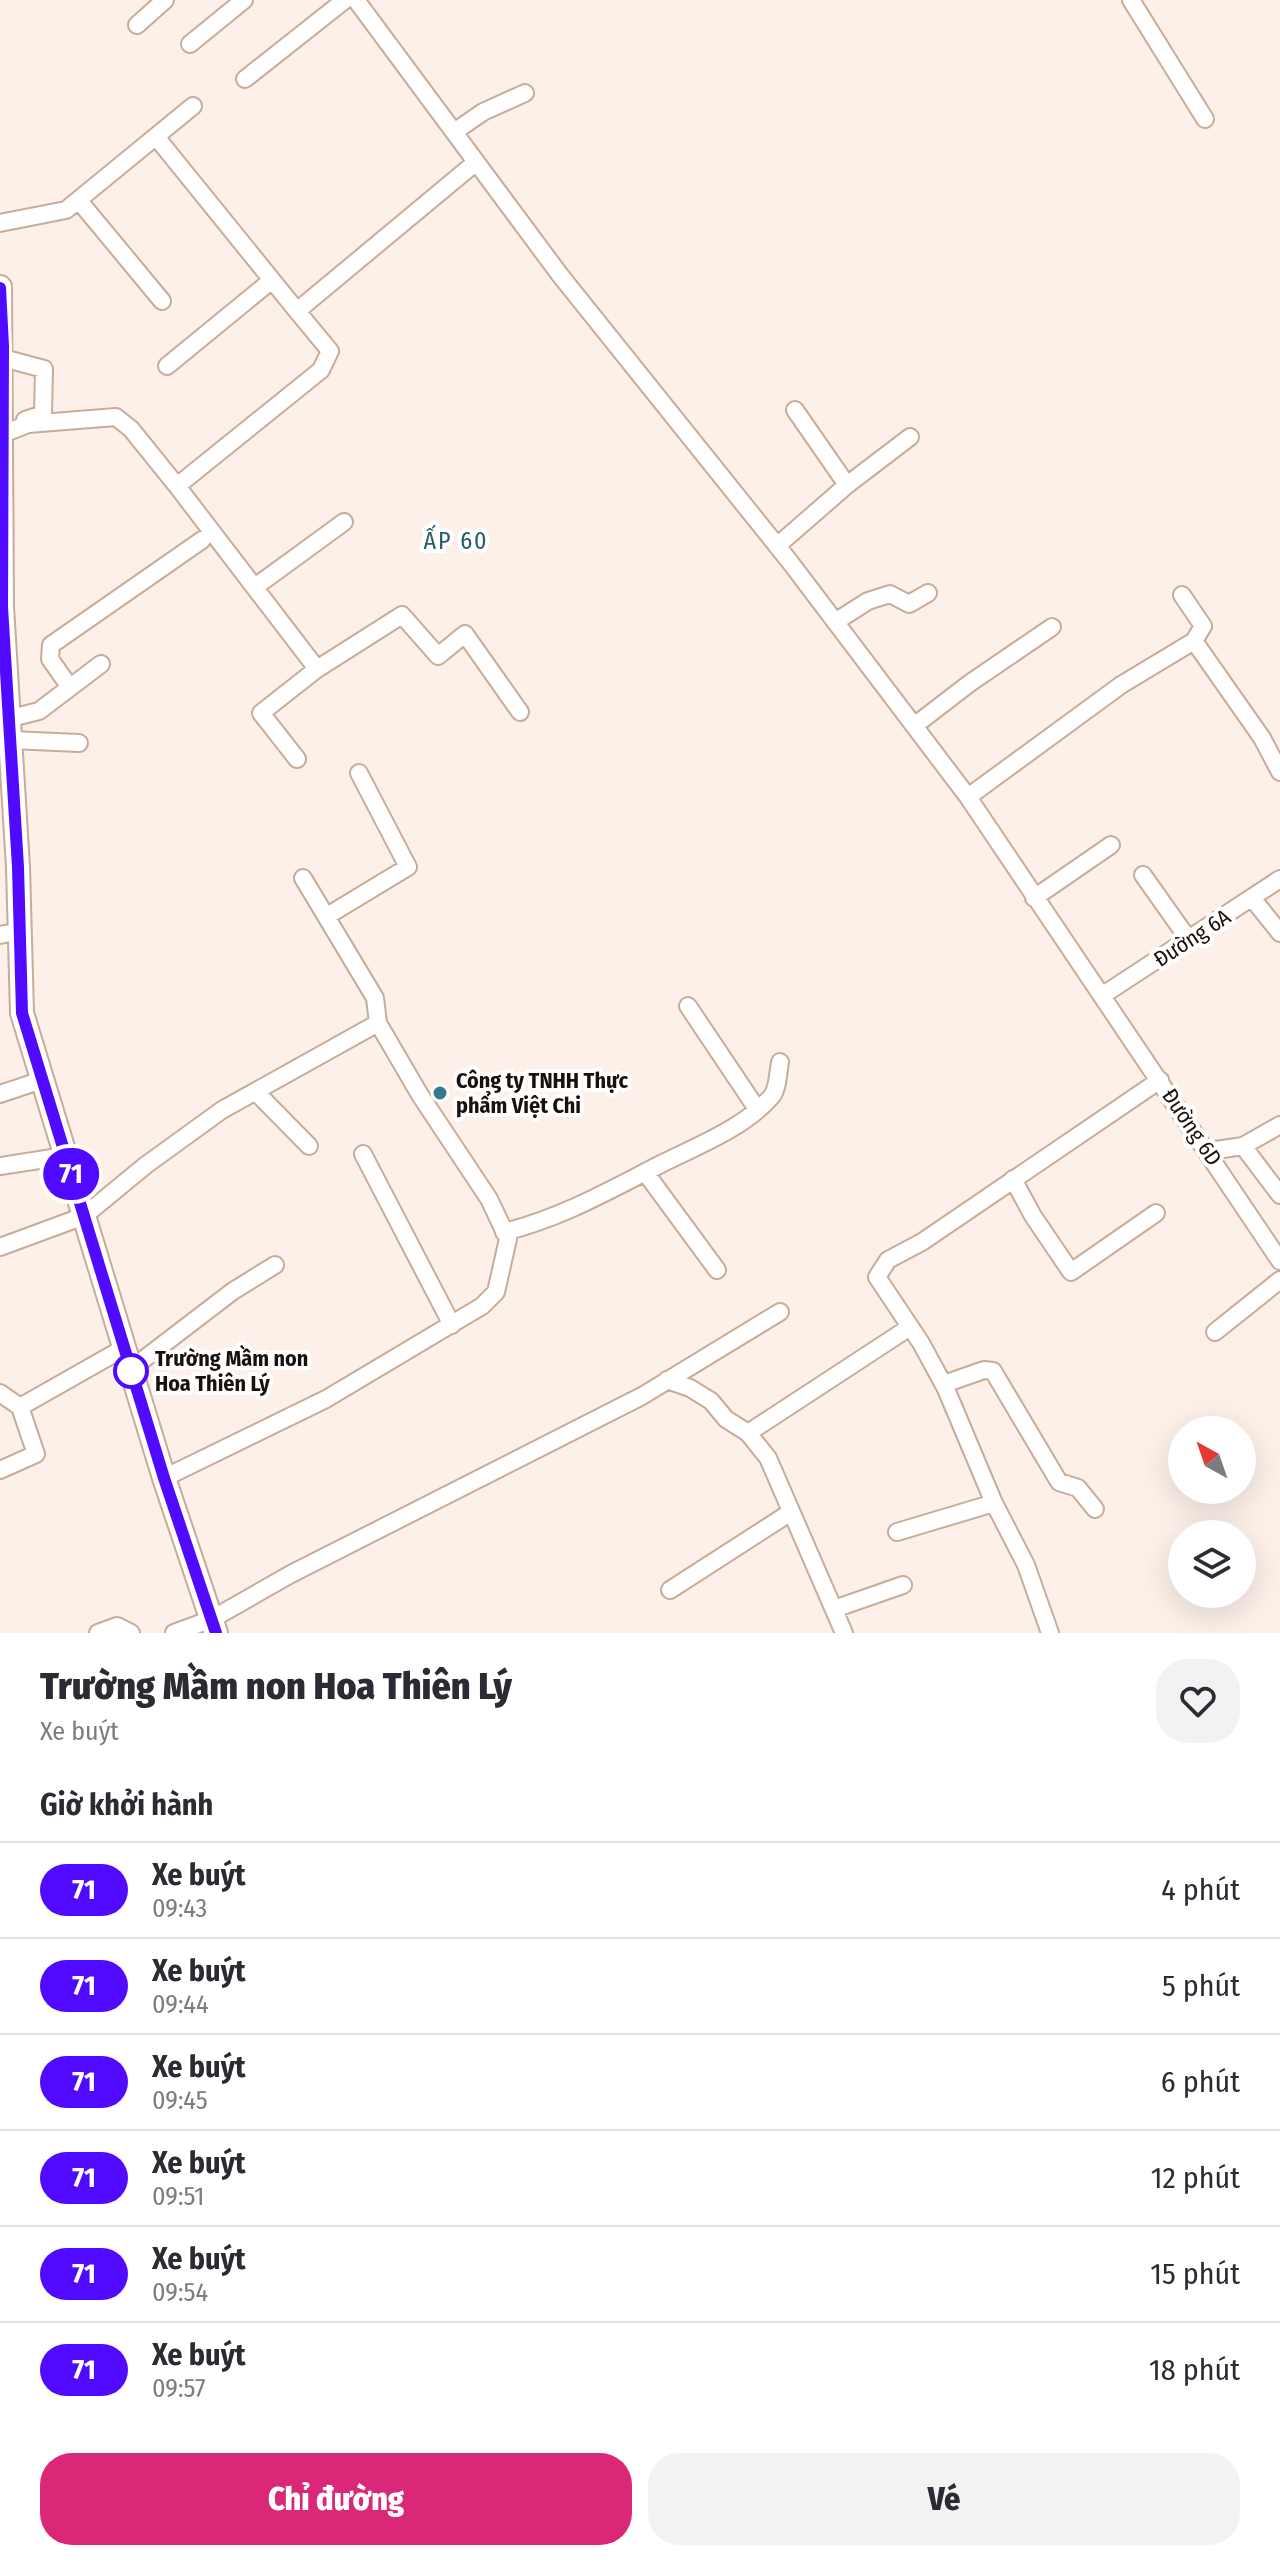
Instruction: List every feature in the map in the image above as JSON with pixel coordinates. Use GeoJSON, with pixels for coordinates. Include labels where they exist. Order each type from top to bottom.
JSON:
{"type":"FeatureCollection","features":[{"type":"Feature","properties":{"kind":"main road"},"geometry":{"type":"LineString","coordinates":[[0,287],[3,358],[1,607],[11,729],[6,786],[10,933],[22,1013],[164,1478],[214,1626]]}},
{"type":"Feature","properties":{"kind":"street"},"geometry":{"type":"LineString","coordinates":[[137,25],[164,0]]}},
{"type":"Feature","properties":{"kind":"street"},"geometry":{"type":"LineString","coordinates":[[190,44],[244,0]]}},
{"type":"Feature","properties":{"kind":"street"},"geometry":{"type":"LineString","coordinates":[[245,79],[345,0]]}},
{"type":"Feature","properties":{"kind":"street","name":"Đường 6D"},"geometry":{"type":"LineString","coordinates":[[356,0],[560,275],[777,546],[968,797],[1209,1151],[1280,1261]]}},
{"type":"Feature","properties":{"kind":"street"},"geometry":{"type":"LineString","coordinates":[[1131,0],[1205,119]]}},
{"type":"Feature","properties":{"kind":"street"},"geometry":{"type":"LineString","coordinates":[[454,132],[483,112],[525,93]]}},
{"type":"Feature","properties":{"kind":"street"},"geometry":{"type":"LineString","coordinates":[[0,223],[55,214],[80,202],[193,106]]}},
{"type":"Feature","properties":{"kind":"street"},"geometry":{"type":"LineString","coordinates":[[157,138],[330,351],[321,370],[177,486]]}},
{"type":"Feature","properties":{"kind":"street"},"geometry":{"type":"LineString","coordinates":[[297,311],[475,163]]}},
{"type":"Feature","properties":{"kind":"street"},"geometry":{"type":"LineString","coordinates":[[80,202],[162,301]]}},
{"type":"Feature","properties":{"kind":"street"},"geometry":{"type":"LineString","coordinates":[[167,366],[272,280]]}},
{"type":"Feature","properties":{"kind":"street"},"geometry":{"type":"LineString","coordinates":[[2,424],[43,414],[44,369],[3,358]]}},
{"type":"Feature","properties":{"kind":"street"},"geometry":{"type":"LineString","coordinates":[[795,410],[847,485]]}},
{"type":"Feature","properties":{"kind":"street"},"geometry":{"type":"LineString","coordinates":[[2,424],[116,417],[131,429],[177,486],[317,669]]}},
{"type":"Feature","properties":{"kind":"street"},"geometry":{"type":"LineString","coordinates":[[777,546],[847,485],[910,437]]}},
{"type":"Feature","properties":{"kind":"street"},"geometry":{"type":"LineString","coordinates":[[255,587],[344,522]]}},
{"type":"Feature","properties":{"kind":"street"},"geometry":{"type":"LineString","coordinates":[[69,686],[50,659],[51,645],[202,540]]}},
{"type":"Feature","properties":{"kind":"street"},"geometry":{"type":"LineString","coordinates":[[835,622],[868,601],[890,594],[909,604],[928,593]]}},
{"type":"Feature","properties":{"kind":"street"},"geometry":{"type":"LineString","coordinates":[[968,797],[1121,685],[1194,641],[1203,626],[1182,595]]}},
{"type":"Feature","properties":{"kind":"street"},"geometry":{"type":"LineString","coordinates":[[297,759],[261,713],[317,669],[402,615],[438,656],[465,634],[520,712]]}},
{"type":"Feature","properties":{"kind":"street"},"geometry":{"type":"LineString","coordinates":[[914,726],[1052,627]]}},
{"type":"Feature","properties":{"kind":"street"},"geometry":{"type":"LineString","coordinates":[[1194,641],[1262,738],[1280,772]]}},
{"type":"Feature","properties":{"kind":"street"},"geometry":{"type":"LineString","coordinates":[[11,729],[101,664]]}},
{"type":"Feature","properties":{"kind":"street"},"geometry":{"type":"LineString","coordinates":[[11,729],[79,743]]}},
{"type":"Feature","properties":{"kind":"street"},"geometry":{"type":"LineString","coordinates":[[327,916],[408,867],[359,773]]}},
{"type":"Feature","properties":{"kind":"street"},"geometry":{"type":"LineString","coordinates":[[1034,898],[1111,845]]}},
{"type":"Feature","properties":{"kind":"street"},"geometry":{"type":"LineString","coordinates":[[1143,875],[1189,940]]}},
{"type":"Feature","properties":{"kind":"street"},"geometry":{"type":"LineString","coordinates":[[164,1478],[326,1399],[452,1325],[482,1306],[496,1292],[508,1239],[489,1199],[420,1095],[378,1023],[375,998],[303,878]]}},
{"type":"Feature","properties":{"kind":"street","name":"Đường 6A"},"geometry":{"type":"LineString","coordinates":[[1103,995],[1280,879]]}},
{"type":"Feature","properties":{"kind":"street"},"geometry":{"type":"LineString","coordinates":[[1252,898],[1280,933]]}},
{"type":"Feature","properties":{"kind":"street"},"geometry":{"type":"LineString","coordinates":[[688,1006],[757,1109]]}},
{"type":"Feature","properties":{"kind":"street"},"geometry":{"type":"LineString","coordinates":[[0,1247],[84,1216],[146,1165],[222,1110],[378,1023]]}},
{"type":"Feature","properties":{"kind":"street"},"geometry":{"type":"LineString","coordinates":[[504,1232],[537,1224],[587,1203],[708,1141],[774,1095],[780,1062]]}},
{"type":"Feature","properties":{"kind":"street"},"geometry":{"type":"LineString","coordinates":[[0,1094],[42,1080]]}},
{"type":"Feature","properties":{"kind":"street"},"geometry":{"type":"LineString","coordinates":[[1050,1633],[1026,1565],[994,1503],[944,1384],[877,1277],[888,1260],[922,1242],[1160,1080]]}},
{"type":"Feature","properties":{"kind":"street"},"geometry":{"type":"LineString","coordinates":[[256,1092],[309,1146]]}},
{"type":"Feature","properties":{"kind":"street"},"geometry":{"type":"LineString","coordinates":[[1209,1151],[1243,1146],[1280,1125]]}},
{"type":"Feature","properties":{"kind":"street"},"geometry":{"type":"LineString","coordinates":[[1243,1146],[1280,1195]]}},
{"type":"Feature","properties":{"kind":"street"},"geometry":{"type":"LineString","coordinates":[[363,1154],[452,1325]]}},
{"type":"Feature","properties":{"kind":"street"},"geometry":{"type":"LineString","coordinates":[[0,1166],[65,1156]]}},
{"type":"Feature","properties":{"kind":"street"},"geometry":{"type":"LineString","coordinates":[[645,1172],[717,1270]]}},
{"type":"Feature","properties":{"kind":"street"},"geometry":{"type":"LineString","coordinates":[[1013,1179],[1033,1216],[1071,1272],[1156,1213]]}},
{"type":"Feature","properties":{"kind":"street"},"geometry":{"type":"LineString","coordinates":[[20,1407],[127,1358],[275,1265]]}},
{"type":"Feature","properties":{"kind":"street"},"geometry":{"type":"LineString","coordinates":[[1215,1332],[1280,1280]]}},
{"type":"Feature","properties":{"kind":"street"},"geometry":{"type":"LineString","coordinates":[[174,1633],[214,1626],[291,1574],[439,1501],[667,1380],[780,1312]]}},
{"type":"Feature","properties":{"kind":"street"},"geometry":{"type":"LineString","coordinates":[[748,1433],[910,1327]]}},
{"type":"Feature","properties":{"kind":"street"},"geometry":{"type":"LineString","coordinates":[[944,1384],[984,1370],[993,1371],[1059,1482],[1078,1488],[1095,1509]]}},
{"type":"Feature","properties":{"kind":"street"},"geometry":{"type":"LineString","coordinates":[[667,1380],[701,1394],[726,1419],[748,1433],[768,1458],[844,1633]]}},
{"type":"Feature","properties":{"kind":"street"},"geometry":{"type":"LineString","coordinates":[[0,1393],[20,1407],[36,1454],[0,1470]]}},
{"type":"Feature","properties":{"kind":"street"},"geometry":{"type":"LineString","coordinates":[[897,1532],[994,1503]]}},
{"type":"Feature","properties":{"kind":"street"},"geometry":{"type":"LineString","coordinates":[[670,1590],[791,1512]]}},
{"type":"Feature","properties":{"kind":"street"},"geometry":{"type":"LineString","coordinates":[[834,1609],[903,1585]]}},
{"type":"Feature","properties":{"kind":"street"},"geometry":{"type":"LineString","coordinates":[[98,1633],[117,1626],[131,1633]]}},
{"type":"Feature","properties":{"kind":"bus line","name":"71"},"geometry":{"type":"LineString","coordinates":[[0,288],[3,346],[2,607],[11,718],[22,1013],[164,1478],[216,1633]]}},
{"type":"Feature","properties":{"kind":"place","name":"Công ty TNHH Thực phẩm Việt Chi"},"geometry":{"type":"Point","coordinates":[440,1093]}},
{"type":"Feature","properties":{"kind":"place","name":"Trường Mầm non Hoa Thiên Lý"},"geometry":{"type":"Point","coordinates":[131,1371]}},
{"type":"Feature","properties":{"kind":"district","name":"ẤP 60"},"geometry":{"type":"Point","coordinates":[456,541]}}]}
